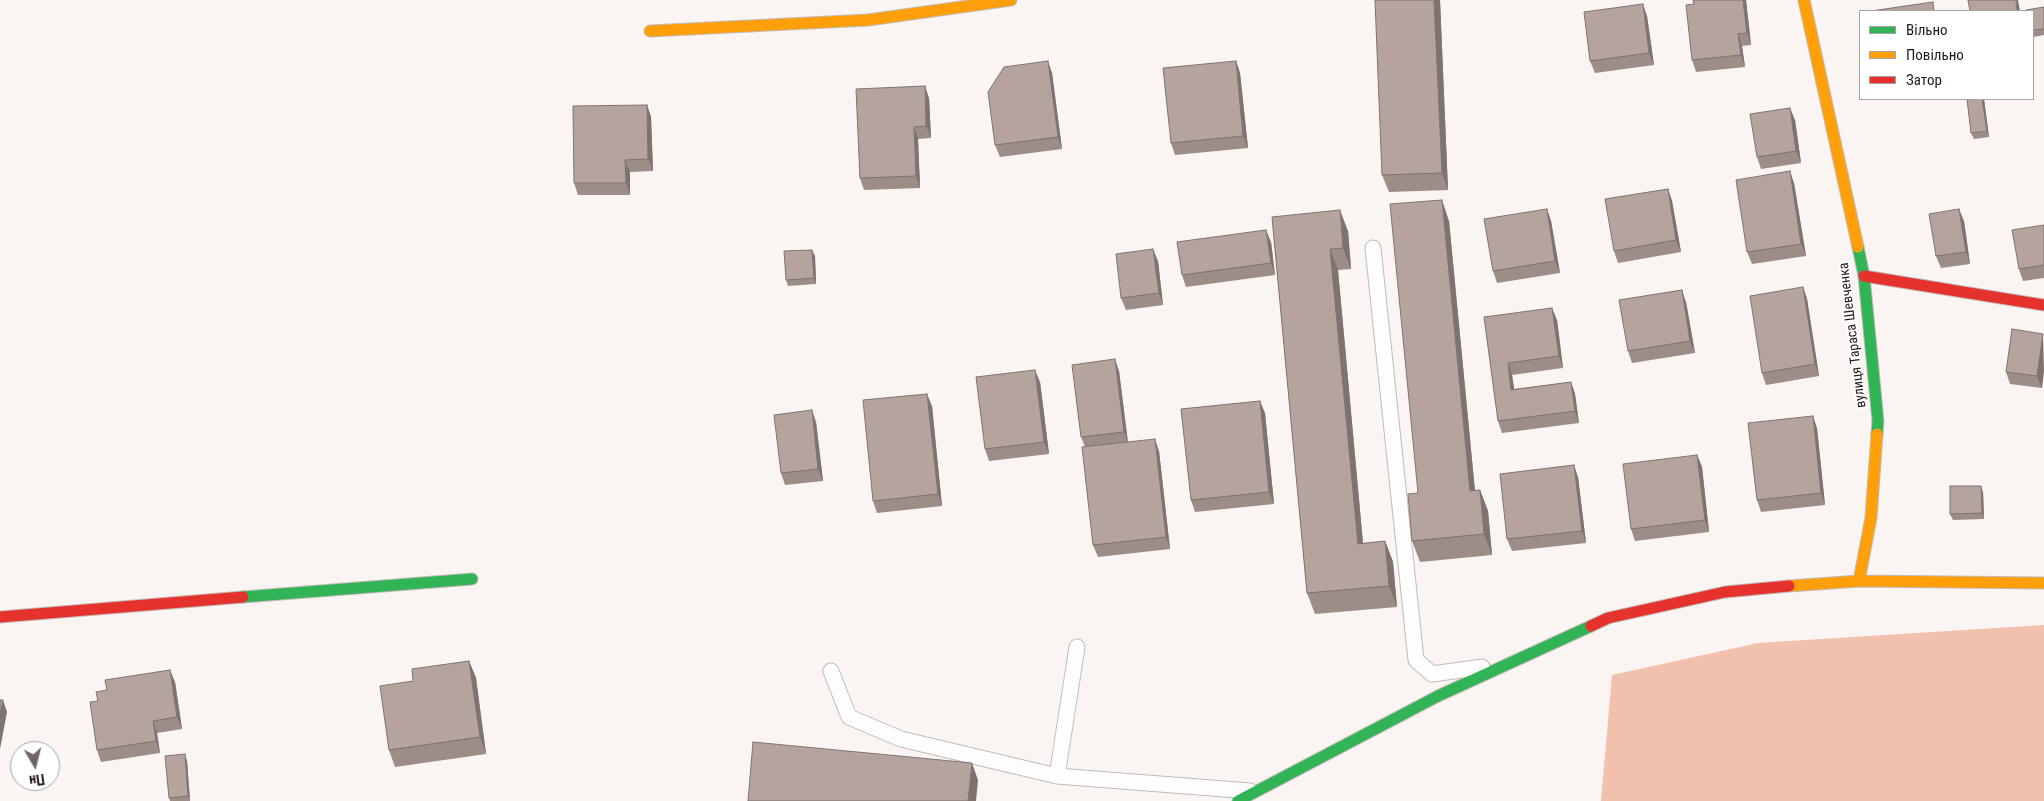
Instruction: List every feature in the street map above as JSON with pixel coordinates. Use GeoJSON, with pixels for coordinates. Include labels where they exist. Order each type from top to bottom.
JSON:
{"type":"FeatureCollection","features":[{"type":"Feature","properties":{"kind":"street"},"geometry":{"type":"LineString","coordinates":[[650,32],[868,20],[1012,0]]}},
{"type":"Feature","properties":{"kind":"street","name":"вулиця Тараса Шевченка"},"geometry":{"type":"LineString","coordinates":[[1804,0],[1864,276],[1878,421],[1871,518],[1859,581]]}},
{"type":"Feature","properties":{"kind":"street"},"geometry":{"type":"LineString","coordinates":[[1864,276],[2044,305]]}},
{"type":"Feature","properties":{"kind":"street"},"geometry":{"type":"LineString","coordinates":[[0,617],[472,579]]}},
{"type":"Feature","properties":{"kind":"street"},"geometry":{"type":"LineString","coordinates":[[1238,801],[1438,696],[1608,618],[1725,592],[1859,581],[2044,583]]}},
{"type":"Feature","properties":{"kind":"lane"},"geometry":{"type":"LineString","coordinates":[[1373,248],[1416,660],[1432,674],[1509,663]]}},
{"type":"Feature","properties":{"kind":"lane"},"geometry":{"type":"LineString","coordinates":[[1057,776],[1077,647]]}},
{"type":"Feature","properties":{"kind":"lane"},"geometry":{"type":"LineString","coordinates":[[831,671],[849,717],[901,739],[1057,776],[1254,791]]}},
{"type":"Feature","properties":{"kind":"shaded area"},"geometry":{"type":"Polygon","coordinates":[[[2044,625],[2044,801],[1601,801],[1612,675],[1758,643],[2044,625]]]}},
{"type":"Feature","properties":{"kind":"building"},"geometry":{"type":"Polygon","coordinates":[[[1375,0],[1434,0],[1442,173],[1382,175],[1375,0]]]}},
{"type":"Feature","properties":{"kind":"building"},"geometry":{"type":"Polygon","coordinates":[[[1693,0],[1743,0],[1747,33],[1738,34],[1741,55],[1692,60],[1686,5],[1694,4],[1693,0]]]}},
{"type":"Feature","properties":{"kind":"building"},"geometry":{"type":"Polygon","coordinates":[[[1968,0],[2016,0],[2017,10],[1970,10],[1968,0]]]}},
{"type":"Feature","properties":{"kind":"building"},"geometry":{"type":"Polygon","coordinates":[[[1933,2],[1934,10],[1878,10],[1933,2]]]}},
{"type":"Feature","properties":{"kind":"building"},"geometry":{"type":"Polygon","coordinates":[[[1643,4],[1649,53],[1590,61],[1584,12],[1643,4]]]}},
{"type":"Feature","properties":{"kind":"building"},"geometry":{"type":"Polygon","coordinates":[[[2044,7],[2044,29],[2034,30],[2034,10],[2026,10],[2044,7]]]}},
{"type":"Feature","properties":{"kind":"building"},"geometry":{"type":"Polygon","coordinates":[[[1048,61],[1058,137],[995,145],[988,92],[1004,67],[1048,61]]]}},
{"type":"Feature","properties":{"kind":"building"},"geometry":{"type":"Polygon","coordinates":[[[1236,61],[1243,136],[1171,143],[1163,68],[1236,61]]]}},
{"type":"Feature","properties":{"kind":"building"},"geometry":{"type":"Polygon","coordinates":[[[925,86],[926,126],[914,127],[916,176],[860,178],[856,89],[925,86]]]}},
{"type":"Feature","properties":{"kind":"building"},"geometry":{"type":"Polygon","coordinates":[[[1967,100],[1982,100],[1987,131],[1971,133],[1967,100]]]}},
{"type":"Feature","properties":{"kind":"building"},"geometry":{"type":"Polygon","coordinates":[[[647,105],[648,159],[625,160],[626,183],[574,183],[573,106],[647,105]]]}},
{"type":"Feature","properties":{"kind":"building"},"geometry":{"type":"Polygon","coordinates":[[[1790,108],[1796,151],[1757,157],[1750,114],[1790,108]]]}},
{"type":"Feature","properties":{"kind":"building"},"geometry":{"type":"Polygon","coordinates":[[[1790,171],[1801,244],[1747,252],[1736,180],[1790,171]]]}},
{"type":"Feature","properties":{"kind":"building"},"geometry":{"type":"Polygon","coordinates":[[[1668,189],[1676,240],[1614,251],[1605,199],[1668,189]]]}},
{"type":"Feature","properties":{"kind":"building"},"geometry":{"type":"Polygon","coordinates":[[[1442,200],[1470,491],[1480,490],[1484,534],[1412,541],[1408,494],[1418,493],[1390,204],[1442,200]]]}},
{"type":"Feature","properties":{"kind":"building"},"geometry":{"type":"Polygon","coordinates":[[[1547,209],[1555,261],[1493,271],[1484,219],[1547,209]]]}},
{"type":"Feature","properties":{"kind":"building"},"geometry":{"type":"Polygon","coordinates":[[[1959,209],[1966,252],[1936,256],[1929,214],[1959,209]]]}},
{"type":"Feature","properties":{"kind":"building"},"geometry":{"type":"Polygon","coordinates":[[[1340,210],[1343,248],[1330,249],[1358,544],[1385,541],[1389,586],[1307,593],[1272,217],[1340,210]]]}},
{"type":"Feature","properties":{"kind":"building"},"geometry":{"type":"Polygon","coordinates":[[[2044,225],[2044,265],[2019,269],[2012,230],[2044,225]]]}},
{"type":"Feature","properties":{"kind":"building"},"geometry":{"type":"Polygon","coordinates":[[[1266,230],[1271,263],[1182,275],[1177,242],[1266,230]]]}},
{"type":"Feature","properties":{"kind":"building"},"geometry":{"type":"Polygon","coordinates":[[[1153,249],[1159,293],[1121,298],[1116,254],[1153,249]]]}},
{"type":"Feature","properties":{"kind":"building"},"geometry":{"type":"Polygon","coordinates":[[[812,250],[814,278],[786,280],[784,251],[812,250]]]}},
{"type":"Feature","properties":{"kind":"building"},"geometry":{"type":"Polygon","coordinates":[[[1803,287],[1815,364],[1762,373],[1750,296],[1803,287]]]}},
{"type":"Feature","properties":{"kind":"building"},"geometry":{"type":"Polygon","coordinates":[[[1682,290],[1690,341],[1628,351],[1619,300],[1682,290]]]}},
{"type":"Feature","properties":{"kind":"building"},"geometry":{"type":"Polygon","coordinates":[[[1552,308],[1559,356],[1508,363],[1511,390],[1571,382],[1575,411],[1498,421],[1484,317],[1552,308]]]}},
{"type":"Feature","properties":{"kind":"building"},"geometry":{"type":"Polygon","coordinates":[[[2012,329],[2043,334],[2037,376],[2006,372],[2012,329]]]}},
{"type":"Feature","properties":{"kind":"building"},"geometry":{"type":"Polygon","coordinates":[[[1115,359],[1124,432],[1081,437],[1072,365],[1115,359]]]}},
{"type":"Feature","properties":{"kind":"building"},"geometry":{"type":"Polygon","coordinates":[[[1035,370],[1044,442],[985,449],[976,377],[1035,370]]]}},
{"type":"Feature","properties":{"kind":"building"},"geometry":{"type":"Polygon","coordinates":[[[927,394],[938,494],[873,501],[863,400],[927,394]]]}},
{"type":"Feature","properties":{"kind":"building"},"geometry":{"type":"Polygon","coordinates":[[[1260,401],[1269,492],[1191,500],[1181,409],[1260,401]]]}},
{"type":"Feature","properties":{"kind":"building"},"geometry":{"type":"Polygon","coordinates":[[[812,410],[818,469],[781,473],[774,415],[812,410]]]}},
{"type":"Feature","properties":{"kind":"building"},"geometry":{"type":"Polygon","coordinates":[[[1813,416],[1821,493],[1757,500],[1748,423],[1813,416]]]}},
{"type":"Feature","properties":{"kind":"building"},"geometry":{"type":"Polygon","coordinates":[[[1155,439],[1166,537],[1093,545],[1082,447],[1155,439]]]}},
{"type":"Feature","properties":{"kind":"building"},"geometry":{"type":"Polygon","coordinates":[[[1697,455],[1705,520],[1631,529],[1623,464],[1697,455]]]}},
{"type":"Feature","properties":{"kind":"building"},"geometry":{"type":"Polygon","coordinates":[[[1574,465],[1582,531],[1507,539],[1500,474],[1574,465]]]}},
{"type":"Feature","properties":{"kind":"building"},"geometry":{"type":"Polygon","coordinates":[[[1950,486],[1981,486],[1982,513],[1950,514],[1950,486]]]}},
{"type":"Feature","properties":{"kind":"building"},"geometry":{"type":"Polygon","coordinates":[[[469,661],[480,737],[389,750],[380,686],[413,681],[412,669],[469,661]]]}},
{"type":"Feature","properties":{"kind":"building"},"geometry":{"type":"Polygon","coordinates":[[[170,670],[177,717],[153,721],[156,741],[97,750],[90,702],[98,701],[96,692],[107,690],[105,680],[170,670]]]}},
{"type":"Feature","properties":{"kind":"building"},"geometry":{"type":"Polygon","coordinates":[[[0,700],[3,700],[0,716],[0,700]]]}},
{"type":"Feature","properties":{"kind":"building"},"geometry":{"type":"Polygon","coordinates":[[[753,742],[972,763],[968,801],[748,801],[753,742]]]}},
{"type":"Feature","properties":{"kind":"building"},"geometry":{"type":"Polygon","coordinates":[[[185,754],[188,796],[169,798],[165,756],[185,754]]]}},
{"type":"Feature","properties":{"kind":"traffic: fast"},"geometry":{"type":"LineString","coordinates":[[1858,247],[1864,276],[1878,421],[1877,434]]}},
{"type":"Feature","properties":{"kind":"traffic: fast"},"geometry":{"type":"LineString","coordinates":[[243,597],[472,579]]}},
{"type":"Feature","properties":{"kind":"traffic: fast"},"geometry":{"type":"LineString","coordinates":[[1238,801],[1438,696],[1591,626]]}},
{"type":"Feature","properties":{"kind":"traffic: slow"},"geometry":{"type":"LineString","coordinates":[[650,31],[868,20],[1011,0]]}},
{"type":"Feature","properties":{"kind":"traffic: slow"},"geometry":{"type":"LineString","coordinates":[[1804,0],[1858,247]]}},
{"type":"Feature","properties":{"kind":"traffic: slow"},"geometry":{"type":"LineString","coordinates":[[1859,581],[1871,518],[1877,434]]}},
{"type":"Feature","properties":{"kind":"traffic: slow"},"geometry":{"type":"LineString","coordinates":[[1789,586],[1859,581],[2044,583]]}},
{"type":"Feature","properties":{"kind":"traffic: jam"},"geometry":{"type":"LineString","coordinates":[[1864,276],[2044,305]]}},
{"type":"Feature","properties":{"kind":"traffic: jam"},"geometry":{"type":"LineString","coordinates":[[1591,626],[1608,618],[1725,592],[1789,586]]}},
{"type":"Feature","properties":{"kind":"traffic: jam"},"geometry":{"type":"LineString","coordinates":[[0,617],[243,597]]}}]}
